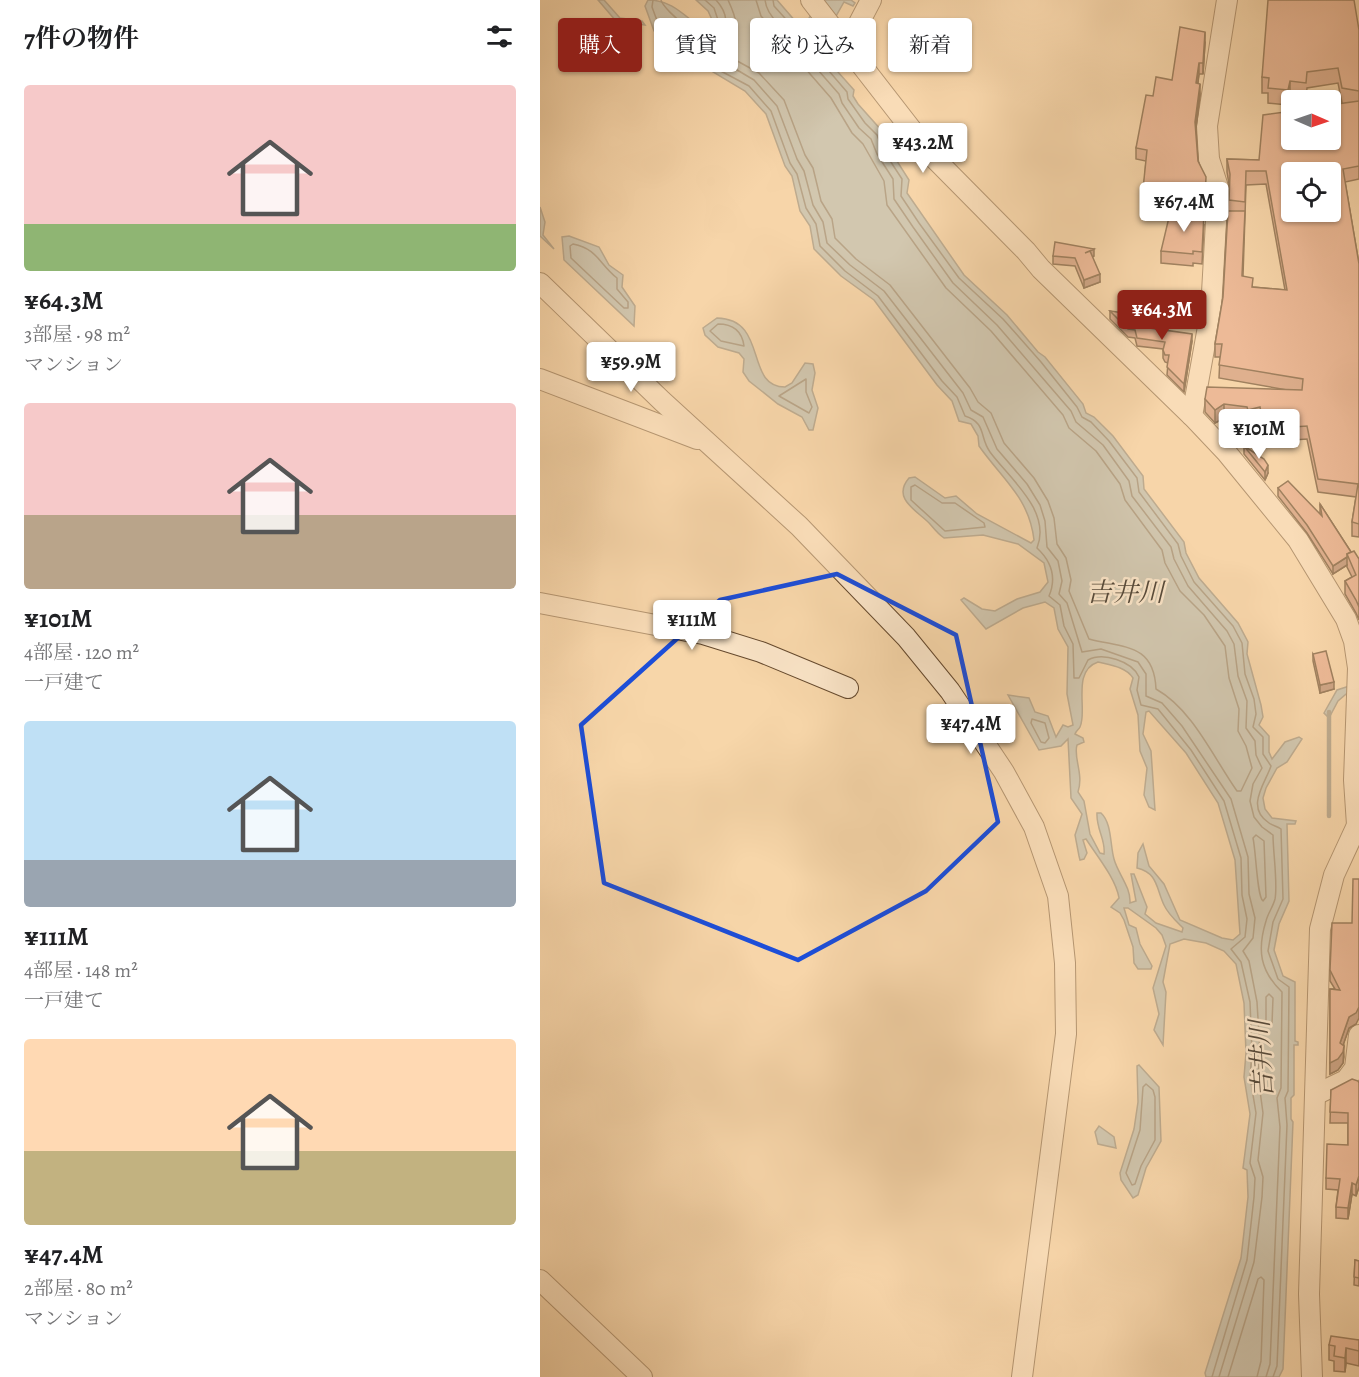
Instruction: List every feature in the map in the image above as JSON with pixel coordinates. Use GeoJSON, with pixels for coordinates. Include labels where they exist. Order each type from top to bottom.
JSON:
{"type":"FeatureCollection","features":[{"type":"Feature","properties":{"kind":"street"},"geometry":{"type":"LineString","coordinates":[[811,0],[826,18]]}},
{"type":"Feature","properties":{"kind":"street"},"geometry":{"type":"LineString","coordinates":[[857,18],[870,0]]}},
{"type":"Feature","properties":{"kind":"street"},"geometry":{"type":"LineString","coordinates":[[1192,416],[1211,310],[1218,187],[1209,159],[1207,126],[1227,0]]}},
{"type":"Feature","properties":{"kind":"street"},"geometry":{"type":"LineString","coordinates":[[868,72],[932,156],[1041,269],[1192,416],[1298,540],[1346,619],[1354,641],[1358,668],[1354,780],[1358,823],[1334,875],[1320,929],[1317,1094],[1309,1294],[1312,1377]]}},
{"type":"Feature","properties":{"kind":"street"},"geometry":{"type":"LineString","coordinates":[[540,283],[799,526],[906,637],[950,691],[1004,772],[1029,818],[1058,896],[1065,963],[1066,1034],[1022,1377]]}},
{"type":"Feature","properties":{"kind":"street"},"geometry":{"type":"LineString","coordinates":[[540,379],[708,443]]}},
{"type":"Feature","properties":{"kind":"street"},"geometry":{"type":"LineString","coordinates":[[540,603],[703,634],[761,652],[848,688]]}},
{"type":"Feature","properties":{"kind":"street"},"geometry":{"type":"LineString","coordinates":[[1317,1094],[1346,1080],[1354,1068],[1359,1035]]}},
{"type":"Feature","properties":{"kind":"street"},"geometry":{"type":"LineString","coordinates":[[540,1280],[642,1377]]}},
{"type":"Feature","properties":{"kind":"highlighted area"},"geometry":{"type":"Polygon","coordinates":[[[837,574],[956,635],[998,822],[926,891],[798,960],[604,883],[581,725],[720,600],[837,574]]]}},
{"type":"Feature","properties":{"kind":"water"},"geometry":{"type":"Polygon","coordinates":[[[598,0],[604,0],[620,18],[613,18],[598,0]]]}},
{"type":"Feature","properties":{"kind":"water","name":"吉井川"},"geometry":{"type":"Polygon","coordinates":[[[648,0],[672,6],[688,18],[654,18],[654,31],[645,6],[648,0]]]}},
{"type":"Feature","properties":{"kind":"water","name":"吉井川"},"geometry":{"type":"Polygon","coordinates":[[[696,0],[777,0],[793,18],[750,18],[750,72],[838,72],[854,90],[853,96],[882,131],[888,147],[909,180],[907,193],[964,275],[1007,315],[1083,404],[1086,413],[1094,417],[1113,436],[1143,476],[1144,489],[1184,542],[1186,553],[1199,578],[1238,623],[1248,642],[1247,654],[1263,717],[1259,725],[1269,736],[1269,752],[1272,759],[1285,742],[1299,737],[1302,739],[1287,762],[1277,768],[1263,798],[1265,809],[1272,818],[1296,821],[1295,824],[1287,824],[1289,901],[1279,924],[1274,950],[1283,976],[1295,982],[1295,1041],[1298,1042],[1298,1045],[1294,1045],[1283,1369],[1279,1377],[1206,1377],[1205,1373],[1241,1258],[1248,1197],[1247,1170],[1243,1168],[1250,1114],[1244,1077],[1246,1053],[1244,1003],[1236,964],[1224,951],[1206,943],[1184,939],[1170,944],[1163,982],[1166,992],[1163,1045],[1154,1030],[1159,1014],[1153,988],[1166,946],[1162,935],[1128,908],[1124,908],[1129,925],[1136,928],[1140,944],[1152,966],[1151,969],[1138,969],[1134,963],[1133,947],[1124,920],[1120,913],[1111,907],[1119,898],[1114,883],[1086,839],[1083,840],[1087,853],[1084,859],[1080,860],[1075,835],[1082,814],[1071,798],[1068,739],[1061,746],[1039,750],[1008,695],[1029,698],[1035,712],[1048,716],[1056,737],[1063,725],[1068,727],[1073,725],[1067,694],[1068,647],[1058,629],[1054,608],[1045,602],[1023,608],[986,629],[961,600],[964,598],[982,609],[995,611],[1017,599],[1040,592],[1048,582],[1044,563],[1018,544],[983,535],[944,538],[908,504],[903,492],[904,485],[909,478],[915,477],[945,498],[956,496],[977,514],[1031,543],[1034,540],[1027,512],[1013,489],[979,446],[978,436],[971,424],[959,421],[952,401],[937,385],[874,300],[841,276],[814,249],[810,226],[800,211],[792,176],[785,166],[766,114],[745,91],[713,72],[738,72],[738,18],[711,18],[708,11],[696,0]],[[1098,662],[1085,674],[1082,692],[1082,720],[1075,734],[1083,738],[1084,742],[1077,745],[1076,750],[1080,779],[1078,792],[1084,801],[1090,834],[1100,853],[1104,854],[1104,844],[1097,819],[1097,813],[1101,813],[1107,822],[1114,859],[1128,891],[1130,903],[1136,901],[1131,874],[1134,874],[1147,907],[1145,914],[1156,923],[1182,932],[1183,928],[1172,917],[1161,899],[1153,877],[1137,868],[1138,853],[1143,844],[1149,866],[1164,884],[1180,920],[1222,938],[1233,940],[1240,934],[1235,860],[1218,803],[1186,753],[1149,711],[1146,712],[1143,734],[1151,751],[1155,810],[1149,807],[1144,795],[1147,768],[1140,751],[1138,715],[1130,689],[1133,678],[1113,665],[1098,662]]]}},
{"type":"Feature","properties":{"kind":"water","name":"吉井川"},"geometry":{"type":"Polygon","coordinates":[[[820,0],[851,0],[855,3],[853,6],[844,2],[835,18],[809,18],[820,0]]]}},
{"type":"Feature","properties":{"kind":"water"},"geometry":{"type":"Polygon","coordinates":[[[540,207],[545,222],[543,235],[554,249],[540,236],[540,207]]]}},
{"type":"Feature","properties":{"kind":"water"},"geometry":{"type":"Polygon","coordinates":[[[569,236],[599,247],[609,265],[623,275],[622,287],[635,306],[634,326],[564,260],[562,237],[569,236]]]}},
{"type":"Feature","properties":{"kind":"water"},"geometry":{"type":"Polygon","coordinates":[[[717,318],[733,321],[744,329],[751,340],[764,376],[772,384],[785,387],[792,383],[805,363],[813,364],[815,373],[812,390],[818,408],[813,430],[809,430],[802,417],[778,404],[749,381],[743,372],[744,359],[739,353],[718,347],[705,335],[703,328],[717,318]]]}},
{"type":"Feature","properties":{"kind":"water"},"geometry":{"type":"Polygon","coordinates":[[[1359,683],[1338,701],[1329,718],[1324,713],[1337,690],[1359,683]]]}},
{"type":"Feature","properties":{"kind":"water"},"geometry":{"type":"Polygon","coordinates":[[[1139,1065],[1159,1087],[1161,1141],[1146,1168],[1138,1195],[1133,1198],[1121,1180],[1120,1173],[1134,1129],[1138,1102],[1137,1066],[1139,1065]]]}},
{"type":"Feature","properties":{"kind":"water"},"geometry":{"type":"Polygon","coordinates":[[[1099,1126],[1114,1137],[1116,1148],[1098,1144],[1095,1132],[1099,1126]]]}},
{"type":"Feature","properties":{"kind":"building"},"geometry":{"type":"Polygon","coordinates":[[[1268,0],[1354,0],[1359,30],[1359,91],[1342,88],[1338,68],[1307,72],[1306,83],[1290,81],[1288,90],[1268,88],[1269,78],[1262,77],[1268,0]]]}},
{"type":"Feature","properties":{"kind":"building"},"geometry":{"type":"Polygon","coordinates":[[[1180,27],[1205,32],[1203,63],[1199,63],[1196,83],[1200,84],[1195,122],[1198,161],[1206,177],[1205,198],[1143,189],[1147,150],[1136,148],[1146,95],[1153,96],[1156,77],[1172,80],[1180,27]]]}},
{"type":"Feature","properties":{"kind":"building"},"geometry":{"type":"Polygon","coordinates":[[[1359,101],[1359,166],[1343,169],[1359,264],[1359,524],[1352,522],[1358,484],[1318,479],[1307,426],[1293,427],[1292,423],[1264,429],[1260,407],[1248,410],[1247,407],[1224,404],[1215,410],[1205,399],[1207,387],[1302,390],[1303,379],[1219,365],[1222,344],[1215,344],[1223,297],[1228,211],[1245,211],[1242,276],[1253,278],[1252,287],[1287,290],[1266,171],[1246,171],[1245,202],[1229,200],[1230,174],[1227,159],[1259,160],[1263,115],[1281,113],[1281,150],[1341,150],[1341,103],[1359,101]]]}},
{"type":"Feature","properties":{"kind":"building"},"geometry":{"type":"Polygon","coordinates":[[[1170,213],[1204,213],[1202,252],[1193,251],[1193,254],[1161,251],[1170,213]]]}},
{"type":"Feature","properties":{"kind":"building"},"geometry":{"type":"Polygon","coordinates":[[[1055,242],[1094,249],[1085,253],[1090,251],[1100,274],[1084,280],[1075,258],[1053,256],[1055,242]]]}},
{"type":"Feature","properties":{"kind":"building"},"geometry":{"type":"Polygon","coordinates":[[[1110,311],[1152,317],[1150,328],[1192,334],[1184,384],[1167,367],[1169,355],[1165,355],[1163,350],[1165,342],[1137,338],[1135,330],[1128,329],[1110,311]]]}},
{"type":"Feature","properties":{"kind":"building"},"geometry":{"type":"Polygon","coordinates":[[[1244,446],[1264,459],[1268,465],[1265,472],[1244,446]]]}},
{"type":"Feature","properties":{"kind":"building"},"geometry":{"type":"Polygon","coordinates":[[[1288,481],[1322,516],[1320,504],[1351,552],[1347,554],[1347,557],[1333,566],[1307,525],[1278,488],[1288,481]]]}},
{"type":"Feature","properties":{"kind":"building"},"geometry":{"type":"Polygon","coordinates":[[[1354,551],[1359,559],[1359,607],[1345,581],[1356,575],[1347,554],[1354,551]]]}},
{"type":"Feature","properties":{"kind":"building"},"geometry":{"type":"Polygon","coordinates":[[[1326,651],[1334,682],[1320,685],[1313,654],[1326,651]]]}},
{"type":"Feature","properties":{"kind":"building"},"geometry":{"type":"Polygon","coordinates":[[[1353,879],[1359,879],[1359,1007],[1356,1013],[1349,1017],[1340,1043],[1344,1046],[1343,1052],[1338,1059],[1330,1063],[1330,989],[1340,990],[1330,970],[1332,923],[1352,923],[1353,879]]]}},
{"type":"Feature","properties":{"kind":"building"},"geometry":{"type":"Polygon","coordinates":[[[1352,1079],[1359,1083],[1359,1176],[1356,1185],[1352,1183],[1348,1208],[1336,1207],[1340,1179],[1326,1178],[1327,1144],[1348,1145],[1348,1113],[1330,1112],[1331,1090],[1352,1079]]]}},
{"type":"Feature","properties":{"kind":"building"},"geometry":{"type":"Polygon","coordinates":[[[1355,1260],[1359,1261],[1359,1278],[1354,1277],[1355,1260]]]}},
{"type":"Feature","properties":{"kind":"building"},"geometry":{"type":"Polygon","coordinates":[[[1331,1336],[1359,1340],[1359,1351],[1346,1348],[1345,1358],[1334,1356],[1335,1346],[1329,1345],[1331,1336]]]}},
{"type":"Feature","properties":{"kind":"waterway"},"geometry":{"type":"LineString","coordinates":[[1329,712],[1329,816]]}}]}
